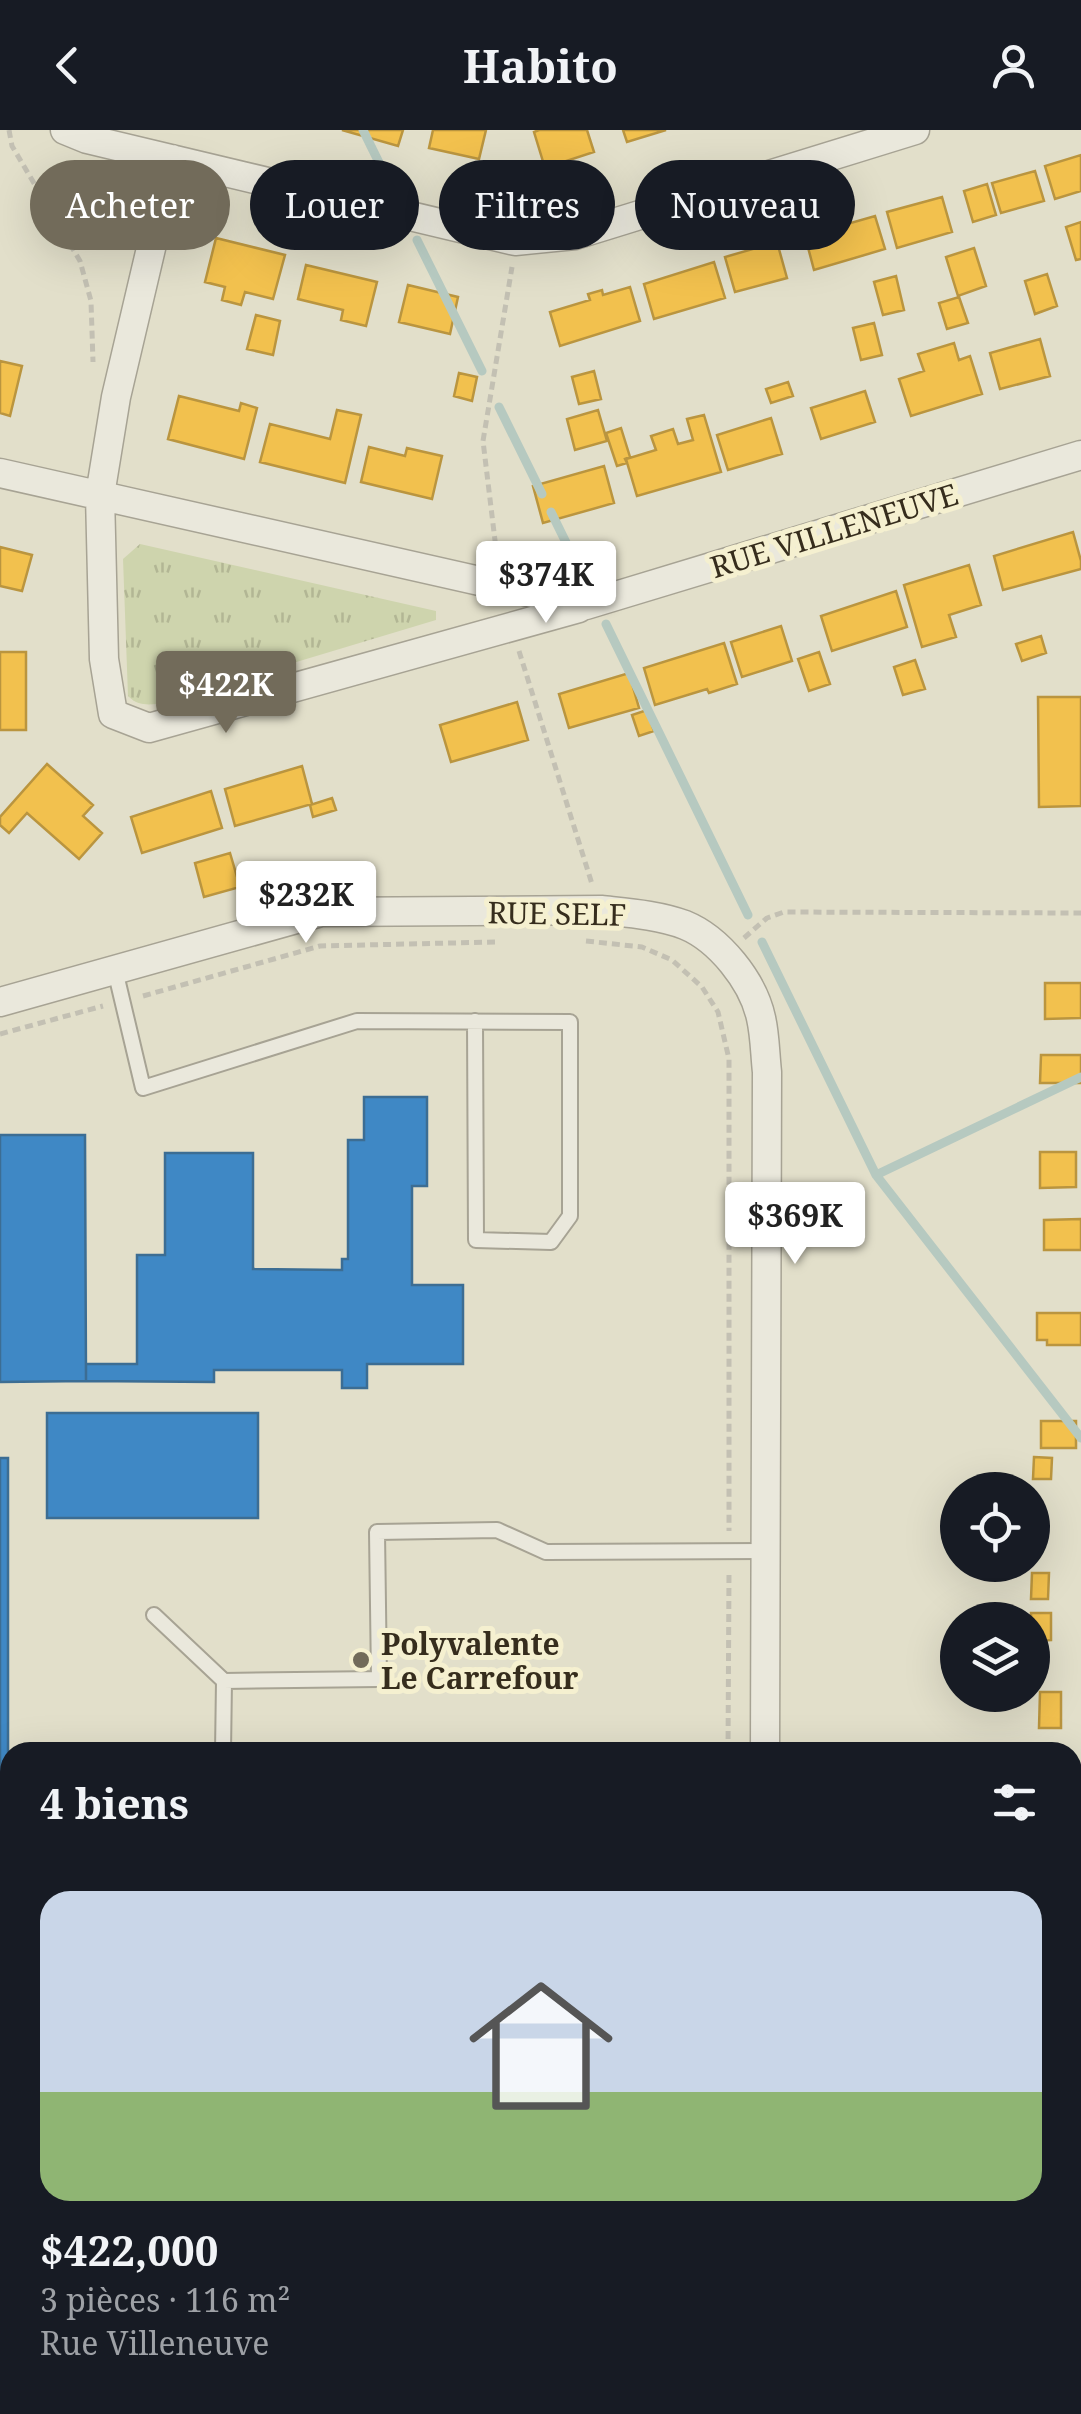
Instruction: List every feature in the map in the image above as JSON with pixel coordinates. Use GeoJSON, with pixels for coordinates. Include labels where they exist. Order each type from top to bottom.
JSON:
{"type":"FeatureCollection","features":[{"type":"Feature","properties":{"kind":"street"},"geometry":{"type":"LineString","coordinates":[[65,130],[87,139],[439,223]]}},
{"type":"Feature","properties":{"kind":"street"},"geometry":{"type":"LineString","coordinates":[[615,223],[915,130]]}},
{"type":"Feature","properties":{"kind":"street"},"geometry":{"type":"LineString","coordinates":[[100,495],[116,397],[172,159]]}},
{"type":"Feature","properties":{"kind":"street","name":"RUE VILLENEUVE"},"geometry":{"type":"LineString","coordinates":[[100,495],[104,659],[113,714],[150,728],[586,606],[1081,455]]}},
{"type":"Feature","properties":{"kind":"street","name":"RUE VILLENEUVE"},"geometry":{"type":"LineString","coordinates":[[0,473],[586,606]]}},
{"type":"Feature","properties":{"kind":"street","name":"RUE SELF"},"geometry":{"type":"LineString","coordinates":[[0,1002],[321,912],[600,910],[641,914],[686,926],[726,953],[748,983],[761,1016],[767,1072],[765,1742]]}},
{"type":"Feature","properties":{"kind":"lane"},"geometry":{"type":"LineString","coordinates":[[114,970],[143,1088],[357,1021],[475,1021],[570,1022],[570,1216],[551,1242],[476,1240],[475,1021]]}},
{"type":"Feature","properties":{"kind":"lane"},"geometry":{"type":"LineString","coordinates":[[154,1615],[224,1681],[379,1679],[377,1532],[497,1530],[546,1552],[766,1551]]}},
{"type":"Feature","properties":{"kind":"lane"},"geometry":{"type":"LineString","coordinates":[[223,1742],[224,1681]]}},
{"type":"Feature","properties":{"kind":"path"},"geometry":{"type":"LineString","coordinates":[[9,130],[12,146],[80,261],[91,301],[94,365],[116,397]]}},
{"type":"Feature","properties":{"kind":"path"},"geometry":{"type":"LineString","coordinates":[[504,588],[483,440],[514,250]]}},
{"type":"Feature","properties":{"kind":"path"},"geometry":{"type":"LineString","coordinates":[[512,626],[600,910]]}},
{"type":"Feature","properties":{"kind":"path"},"geometry":{"type":"LineString","coordinates":[[726,953],[767,918],[784,912],[1081,913]]}},
{"type":"Feature","properties":{"kind":"path","name":"RUE SELF"},"geometry":{"type":"LineString","coordinates":[[574,940],[642,947],[672,960],[702,987],[718,1012],[729,1059],[728,1742]]}},
{"type":"Feature","properties":{"kind":"path","name":"RUE SELF"},"geometry":{"type":"LineString","coordinates":[[0,1034],[320,946],[499,942]]}},
{"type":"Feature","properties":{"kind":"green space"},"geometry":{"type":"Polygon","coordinates":[[[140,544],[436,611],[436,620],[157,704],[141,704],[128,696],[123,559],[140,544]]]}},
{"type":"Feature","properties":{"kind":"building: Logements"},"geometry":{"type":"Polygon","coordinates":[[[342,130],[403,130],[398,146],[342,130]]]}},
{"type":"Feature","properties":{"kind":"building: Logements"},"geometry":{"type":"Polygon","coordinates":[[[433,130],[486,130],[479,159],[429,148],[433,130]]]}},
{"type":"Feature","properties":{"kind":"building: Logements"},"geometry":{"type":"Polygon","coordinates":[[[587,130],[594,152],[570,160],[543,160],[534,132],[587,130]]]}},
{"type":"Feature","properties":{"kind":"building: Logements"},"geometry":{"type":"Polygon","coordinates":[[[623,130],[666,130],[627,142],[623,130]]]}},
{"type":"Feature","properties":{"kind":"building: Logements"},"geometry":{"type":"Polygon","coordinates":[[[1081,155],[1081,191],[1055,199],[1045,166],[1081,155]]]}},
{"type":"Feature","properties":{"kind":"building: Logements"},"geometry":{"type":"Polygon","coordinates":[[[1035,171],[1044,201],[1001,213],[992,183],[1035,171]]]}},
{"type":"Feature","properties":{"kind":"building: Logements"},"geometry":{"type":"Polygon","coordinates":[[[987,184],[996,215],[973,222],[964,191],[987,184]]]}},
{"type":"Feature","properties":{"kind":"building: Logements"},"geometry":{"type":"Polygon","coordinates":[[[942,197],[952,232],[897,248],[887,212],[942,197]]]}},
{"type":"Feature","properties":{"kind":"building: Logements"},"geometry":{"type":"Polygon","coordinates":[[[875,216],[885,249],[814,270],[809,250],[855,250],[855,222],[875,216]]]}},
{"type":"Feature","properties":{"kind":"building: Logements"},"geometry":{"type":"Polygon","coordinates":[[[1081,222],[1081,259],[1076,260],[1066,227],[1081,222]]]}},
{"type":"Feature","properties":{"kind":"building: Logements"},"geometry":{"type":"Polygon","coordinates":[[[230,241],[250,246],[250,250],[285,255],[273,299],[245,292],[241,305],[222,300],[225,287],[205,282],[213,250],[230,250],[230,241]]]}},
{"type":"Feature","properties":{"kind":"building: Logements"},"geometry":{"type":"Polygon","coordinates":[[[974,248],[986,286],[958,296],[946,257],[974,248]]]}},
{"type":"Feature","properties":{"kind":"building: Logements"},"geometry":{"type":"Polygon","coordinates":[[[749,250],[779,250],[787,278],[735,292],[725,257],[749,250]]]}},
{"type":"Feature","properties":{"kind":"building: Logements"},"geometry":{"type":"Polygon","coordinates":[[[714,262],[725,298],[654,319],[644,284],[714,262]]]}},
{"type":"Feature","properties":{"kind":"building: Logements"},"geometry":{"type":"Polygon","coordinates":[[[306,265],[377,282],[366,326],[341,320],[343,310],[298,299],[306,265]]]}},
{"type":"Feature","properties":{"kind":"building: Logements"},"geometry":{"type":"Polygon","coordinates":[[[1047,274],[1057,306],[1035,314],[1025,281],[1047,274]]]}},
{"type":"Feature","properties":{"kind":"building: Logements"},"geometry":{"type":"Polygon","coordinates":[[[896,276],[904,310],[883,315],[874,282],[896,276]]]}},
{"type":"Feature","properties":{"kind":"building: Logements"},"geometry":{"type":"Polygon","coordinates":[[[408,285],[458,297],[450,334],[399,322],[408,285]]]}},
{"type":"Feature","properties":{"kind":"building: Logements"},"geometry":{"type":"Polygon","coordinates":[[[630,287],[640,321],[560,346],[550,312],[590,300],[588,294],[602,290],[603,295],[630,287]]]}},
{"type":"Feature","properties":{"kind":"building: Logements"},"geometry":{"type":"Polygon","coordinates":[[[959,297],[968,323],[947,329],[939,303],[959,297]]]}},
{"type":"Feature","properties":{"kind":"building: Logements"},"geometry":{"type":"Polygon","coordinates":[[[256,315],[280,321],[273,355],[247,349],[256,315]]]}},
{"type":"Feature","properties":{"kind":"building: Logements"},"geometry":{"type":"Polygon","coordinates":[[[874,323],[882,355],[861,360],[853,328],[874,323]]]}},
{"type":"Feature","properties":{"kind":"building: Logements"},"geometry":{"type":"Polygon","coordinates":[[[1040,339],[1050,376],[1000,389],[990,353],[1040,339]]]}},
{"type":"Feature","properties":{"kind":"building: Logements"},"geometry":{"type":"Polygon","coordinates":[[[954,343],[959,360],[970,356],[982,394],[911,416],[899,379],[924,371],[918,354],[954,343]]]}},
{"type":"Feature","properties":{"kind":"building: Logements"},"geometry":{"type":"Polygon","coordinates":[[[0,361],[22,366],[10,416],[0,413],[0,361]]]}},
{"type":"Feature","properties":{"kind":"building: Logements"},"geometry":{"type":"Polygon","coordinates":[[[594,371],[601,399],[579,404],[572,377],[594,371]]]}},
{"type":"Feature","properties":{"kind":"building: Logements"},"geometry":{"type":"Polygon","coordinates":[[[459,373],[477,377],[472,401],[454,396],[459,373]]]}},
{"type":"Feature","properties":{"kind":"building: Logements"},"geometry":{"type":"Polygon","coordinates":[[[788,382],[793,396],[771,403],[766,389],[788,382]]]}},
{"type":"Feature","properties":{"kind":"building: Logements"},"geometry":{"type":"Polygon","coordinates":[[[865,391],[875,422],[821,439],[811,408],[865,391]]]}},
{"type":"Feature","properties":{"kind":"building: Logements"},"geometry":{"type":"Polygon","coordinates":[[[179,396],[239,411],[241,403],[257,408],[244,459],[168,439],[179,396]]]}},
{"type":"Feature","properties":{"kind":"building: Logements"},"geometry":{"type":"Polygon","coordinates":[[[337,410],[361,415],[345,483],[260,462],[270,424],[330,439],[337,410]]]}},
{"type":"Feature","properties":{"kind":"building: Logements"},"geometry":{"type":"Polygon","coordinates":[[[598,410],[607,441],[575,450],[567,419],[598,410]]]}},
{"type":"Feature","properties":{"kind":"building: Logements"},"geometry":{"type":"Polygon","coordinates":[[[704,415],[721,472],[637,496],[626,459],[656,450],[651,436],[673,429],[678,444],[693,440],[687,419],[704,415]]]}},
{"type":"Feature","properties":{"kind":"building: Logements"},"geometry":{"type":"Polygon","coordinates":[[[771,418],[782,454],[728,470],[717,435],[771,418]]]}},
{"type":"Feature","properties":{"kind":"building: Logements"},"geometry":{"type":"Polygon","coordinates":[[[621,428],[630,457],[625,459],[627,463],[617,466],[606,433],[621,428]]]}},
{"type":"Feature","properties":{"kind":"building: Logements"},"geometry":{"type":"Polygon","coordinates":[[[369,447],[405,456],[407,448],[442,456],[432,499],[361,482],[369,447]]]}},
{"type":"Feature","properties":{"kind":"building: Logements"},"geometry":{"type":"Polygon","coordinates":[[[604,466],[614,503],[543,523],[533,486],[604,466]]]}},
{"type":"Feature","properties":{"kind":"building: Logements"},"geometry":{"type":"Polygon","coordinates":[[[1073,532],[1081,569],[1003,590],[994,556],[1073,532]]]}},
{"type":"Feature","properties":{"kind":"building: Logements"},"geometry":{"type":"Polygon","coordinates":[[[0,547],[32,555],[22,591],[0,586],[0,547]]]}},
{"type":"Feature","properties":{"kind":"building: Logements"},"geometry":{"type":"Polygon","coordinates":[[[969,565],[981,605],[949,615],[956,637],[922,647],[904,585],[969,565]]]}},
{"type":"Feature","properties":{"kind":"building: Logements"},"geometry":{"type":"Polygon","coordinates":[[[896,591],[907,627],[832,651],[821,616],[896,591]]]}},
{"type":"Feature","properties":{"kind":"building: Logements"},"geometry":{"type":"Polygon","coordinates":[[[781,626],[792,661],[742,677],[731,642],[781,626]]]}},
{"type":"Feature","properties":{"kind":"building: Logements"},"geometry":{"type":"Polygon","coordinates":[[[1041,636],[1046,653],[1022,661],[1016,644],[1041,636]]]}},
{"type":"Feature","properties":{"kind":"building: Logements"},"geometry":{"type":"Polygon","coordinates":[[[724,643],[737,684],[655,705],[644,668],[724,643]]]}},
{"type":"Feature","properties":{"kind":"building: Logements"},"geometry":{"type":"Polygon","coordinates":[[[0,652],[26,652],[26,730],[0,730],[0,652]]]}},
{"type":"Feature","properties":{"kind":"building: Logements"},"geometry":{"type":"Polygon","coordinates":[[[819,652],[830,684],[809,691],[798,659],[819,652]]]}},
{"type":"Feature","properties":{"kind":"building: Logements"},"geometry":{"type":"Polygon","coordinates":[[[915,660],[925,689],[903,695],[894,667],[915,660]]]}},
{"type":"Feature","properties":{"kind":"building: Logements"},"geometry":{"type":"Polygon","coordinates":[[[629,673],[639,708],[569,728],[559,694],[629,673]]]}},
{"type":"Feature","properties":{"kind":"building: Logements"},"geometry":{"type":"Polygon","coordinates":[[[1038,697],[1081,697],[1081,806],[1039,807],[1038,697]]]}},
{"type":"Feature","properties":{"kind":"building: Logements"},"geometry":{"type":"Polygon","coordinates":[[[517,702],[528,740],[451,762],[440,725],[517,702]]]}},
{"type":"Feature","properties":{"kind":"building: Logements"},"geometry":{"type":"Polygon","coordinates":[[[647,710],[654,731],[639,736],[632,715],[647,710]]]}},
{"type":"Feature","properties":{"kind":"building: Logements"},"geometry":{"type":"Polygon","coordinates":[[[47,764],[93,805],[83,816],[102,833],[79,859],[27,813],[9,833],[0,825],[0,817],[47,764]]]}},
{"type":"Feature","properties":{"kind":"building: Logements"},"geometry":{"type":"Polygon","coordinates":[[[302,766],[312,804],[235,826],[225,789],[302,766]]]}},
{"type":"Feature","properties":{"kind":"building: Logements"},"geometry":{"type":"Polygon","coordinates":[[[211,791],[222,828],[142,853],[131,817],[211,791]]]}},
{"type":"Feature","properties":{"kind":"building: Logements"},"geometry":{"type":"Polygon","coordinates":[[[332,798],[336,810],[313,817],[310,805],[332,798]]]}},
{"type":"Feature","properties":{"kind":"building: Logements"},"geometry":{"type":"Polygon","coordinates":[[[230,853],[240,887],[204,897],[195,863],[230,853]]]}},
{"type":"Feature","properties":{"kind":"building: Logements"},"geometry":{"type":"Polygon","coordinates":[[[1045,983],[1081,983],[1081,1018],[1045,1019],[1045,983]]]}},
{"type":"Feature","properties":{"kind":"building: Logements"},"geometry":{"type":"Polygon","coordinates":[[[1041,1055],[1081,1055],[1081,1083],[1040,1083],[1041,1055]]]}},
{"type":"Feature","properties":{"kind":"building: Logements"},"geometry":{"type":"Polygon","coordinates":[[[1040,1152],[1076,1152],[1076,1187],[1040,1188],[1040,1152]]]}},
{"type":"Feature","properties":{"kind":"building: Logements"},"geometry":{"type":"Polygon","coordinates":[[[1081,1219],[1081,1250],[1044,1250],[1044,1220],[1081,1219]]]}},
{"type":"Feature","properties":{"kind":"building: Logements"},"geometry":{"type":"Polygon","coordinates":[[[1037,1313],[1081,1313],[1081,1345],[1047,1345],[1047,1340],[1037,1340],[1037,1313]]]}},
{"type":"Feature","properties":{"kind":"building: Logements"},"geometry":{"type":"Polygon","coordinates":[[[1041,1421],[1076,1421],[1076,1448],[1041,1448],[1041,1421]]]}},
{"type":"Feature","properties":{"kind":"building: Logements"},"geometry":{"type":"Polygon","coordinates":[[[1034,1457],[1052,1458],[1051,1479],[1050,1472],[1033,1472],[1034,1457]]]}},
{"type":"Feature","properties":{"kind":"building: Logements"},"geometry":{"type":"Polygon","coordinates":[[[1032,1582],[1049,1582],[1048,1599],[1031,1599],[1032,1582]]]}},
{"type":"Feature","properties":{"kind":"building: Logements"},"geometry":{"type":"Polygon","coordinates":[[[1050,1692],[1061,1692],[1061,1728],[1039,1728],[1039,1712],[1050,1712],[1050,1692]]]}},
{"type":"Feature","properties":{"kind":"building: Écoles"},"geometry":{"type":"Polygon","coordinates":[[[364,1097],[427,1097],[427,1186],[412,1186],[412,1285],[463,1285],[463,1364],[367,1364],[367,1388],[342,1388],[342,1370],[214,1370],[214,1382],[86,1381],[86,1364],[137,1364],[137,1255],[165,1255],[165,1153],[253,1153],[253,1269],[342,1270],[342,1259],[348,1259],[348,1140],[364,1140],[364,1097]]]}},
{"type":"Feature","properties":{"kind":"building: Écoles"},"geometry":{"type":"Polygon","coordinates":[[[0,1135],[85,1135],[86,1381],[0,1382],[0,1135]]]}},
{"type":"Feature","properties":{"kind":"building: Écoles"},"geometry":{"type":"Polygon","coordinates":[[[47,1413],[258,1413],[258,1518],[47,1518],[47,1413]]]}},
{"type":"Feature","properties":{"kind":"building: Écoles"},"geometry":{"type":"Polygon","coordinates":[[[0,1458],[8,1458],[8,1742],[0,1742],[0,1458]]]}},
{"type":"Feature","properties":{"kind":"waterway"},"geometry":{"type":"LineString","coordinates":[[363,130],[378,160]]}},
{"type":"Feature","properties":{"kind":"waterway"},"geometry":{"type":"LineString","coordinates":[[419,244],[482,371]]}},
{"type":"Feature","properties":{"kind":"waterway"},"geometry":{"type":"LineString","coordinates":[[499,407],[542,494]]}},
{"type":"Feature","properties":{"kind":"waterway"},"geometry":{"type":"LineString","coordinates":[[551,512],[585,581]]}},
{"type":"Feature","properties":{"kind":"waterway"},"geometry":{"type":"LineString","coordinates":[[606,624],[748,915]]}},
{"type":"Feature","properties":{"kind":"waterway"},"geometry":{"type":"LineString","coordinates":[[762,942],[876,1175],[1081,1438]]}},
{"type":"Feature","properties":{"kind":"waterway"},"geometry":{"type":"LineString","coordinates":[[876,1175],[1081,1077]]}},
{"type":"Feature","properties":{"kind":"place","name":"Polyvalente Le Carrefour"},"geometry":{"type":"Point","coordinates":[361,1660]}}]}
